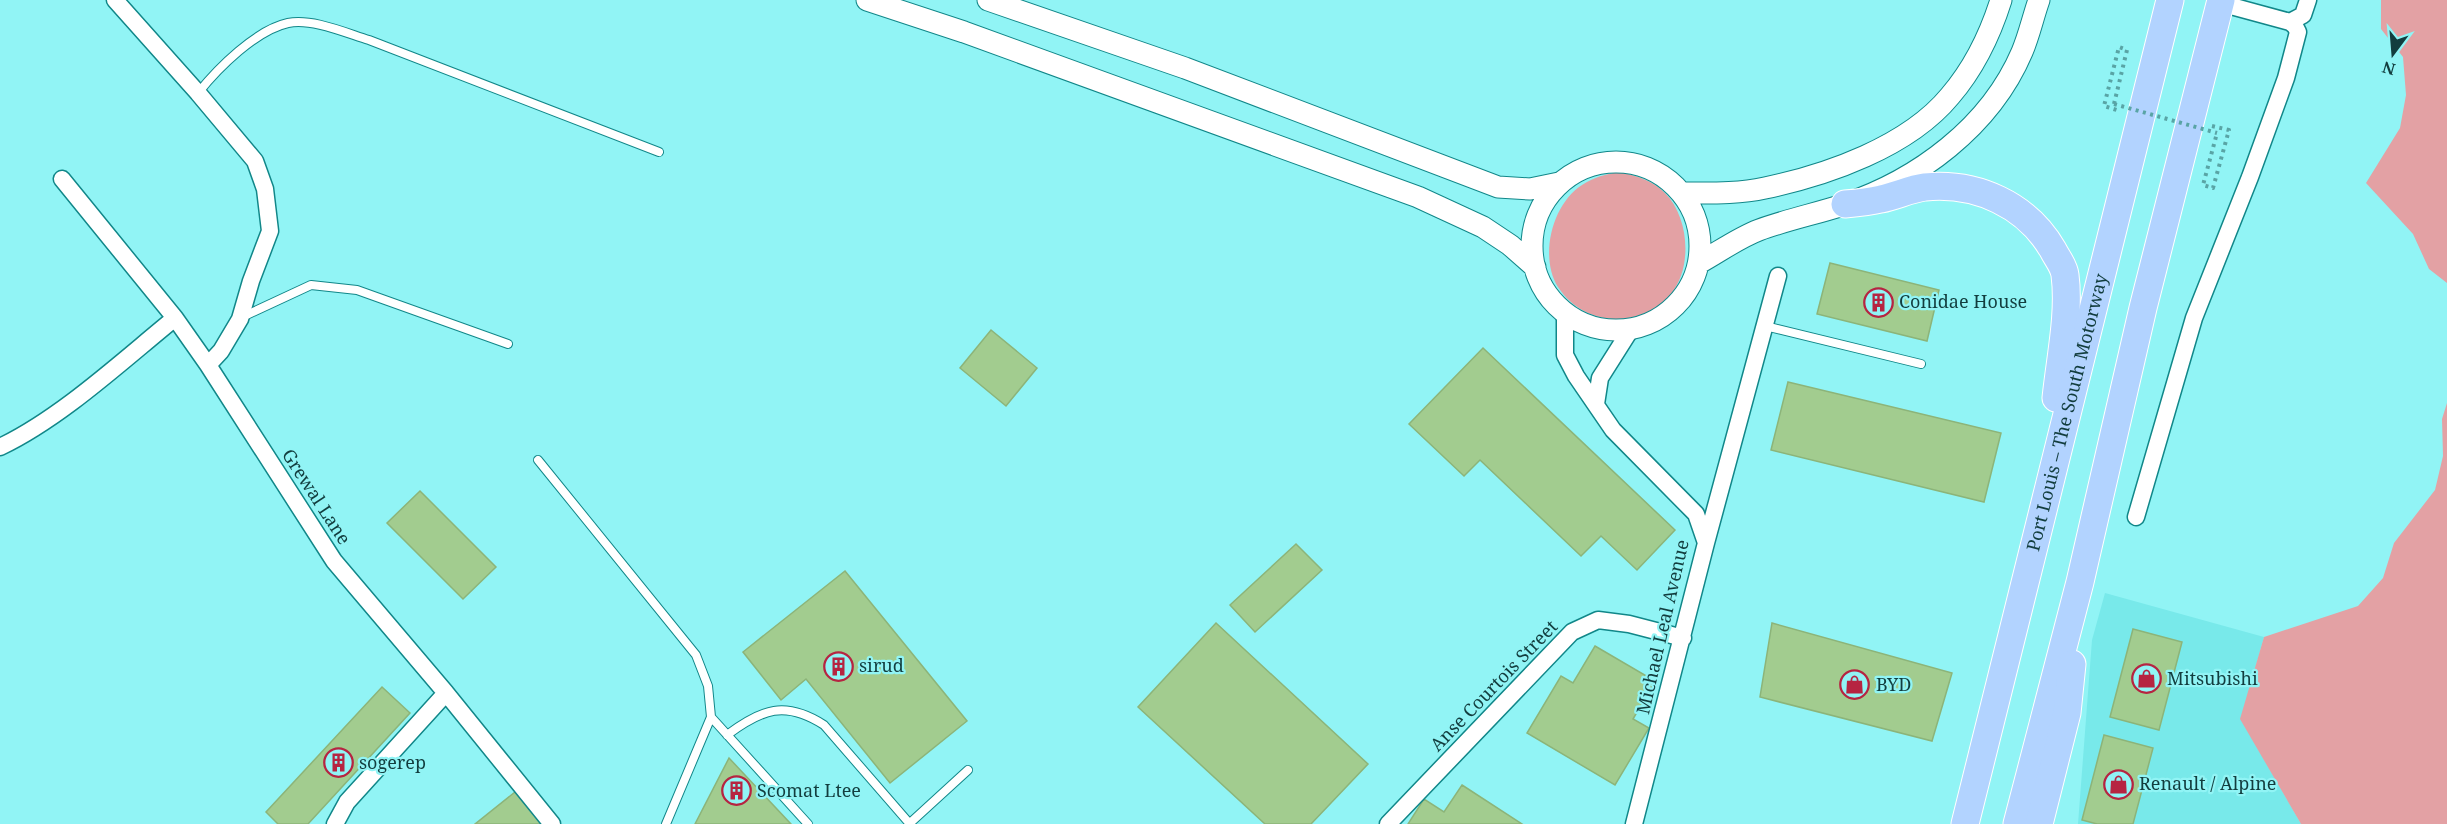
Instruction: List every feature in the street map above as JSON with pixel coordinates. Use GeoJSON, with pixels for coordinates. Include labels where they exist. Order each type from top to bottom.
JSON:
{"type":"FeatureCollection","features":[{"type":"Feature","properties":{"kind":"highway","name":"Port Louis – The South Motorway"},"geometry":{"type":"LineString","coordinates":[[1965,824],[2170,0]]}},
{"type":"Feature","properties":{"kind":"highway"},"geometry":{"type":"LineString","coordinates":[[2017,824],[2080,582],[2143,308],[2221,2]]}},
{"type":"Feature","properties":{"kind":"highway"},"geometry":{"type":"LineString","coordinates":[[1845,204],[1881,199],[1923,187],[1961,188],[1984,194],[2016,208],[2043,234],[2064,271],[2066,295],[2046,492]]}},
{"type":"Feature","properties":{"kind":"highway"},"geometry":{"type":"LineString","coordinates":[[2039,824],[2067,714],[2080,582]]}},
{"type":"Feature","properties":{"kind":"street"},"geometry":{"type":"LineString","coordinates":[[115,0],[255,161],[265,189],[270,231],[240,318],[221,351],[208,365]]}},
{"type":"Feature","properties":{"kind":"street"},"geometry":{"type":"LineString","coordinates":[[867,0],[986,40],[1418,197],[1483,227],[1510,245],[1535,267]]}},
{"type":"Feature","properties":{"kind":"street"},"geometry":{"type":"LineString","coordinates":[[988,0],[1185,68],[1498,187],[1530,189],[1559,183]]}},
{"type":"Feature","properties":{"kind":"street"},"geometry":{"type":"LineString","coordinates":[[1683,194],[1724,193],[1764,188],[1816,174],[1868,156],[1918,126],[1949,98],[1971,67],[1991,30],[2001,0]]}},
{"type":"Feature","properties":{"kind":"street"},"geometry":{"type":"LineString","coordinates":[[1699,263],[1759,230],[1845,204],[1905,179],[1942,154],[1998,96],[2022,53],[2039,0]]}},
{"type":"Feature","properties":{"kind":"street"},"geometry":{"type":"LineString","coordinates":[[2290,22],[2303,15],[2308,0]]}},
{"type":"Feature","properties":{"kind":"street"},"geometry":{"type":"LineString","coordinates":[[2136,517],[2194,318],[2250,177],[2286,78],[2298,32],[2290,22],[2221,2]]}},
{"type":"Feature","properties":{"kind":"street"},"geometry":{"type":"LineString","coordinates":[[1623,162],[1645,167],[1666,177],[1683,194],[1699,226],[1701,245],[1699,263],[1688,291],[1668,313],[1650,323],[1631,329],[1596,327],[1585,324],[1565,312],[1546,292],[1535,267],[1532,245],[1535,222],[1544,201],[1559,183],[1578,170],[1600,163],[1623,162]]}},
{"type":"Feature","properties":{"kind":"street","name":"Grewal Lane"},"geometry":{"type":"LineString","coordinates":[[62,179],[175,318],[208,365],[334,561],[446,693],[552,824]]}},
{"type":"Feature","properties":{"kind":"street"},"geometry":{"type":"LineString","coordinates":[[1706,543],[1778,276]]}},
{"type":"Feature","properties":{"kind":"street","name":"Michael Leal Avenue"},"geometry":{"type":"LineString","coordinates":[[1565,312],[1565,355],[1576,376],[1613,430],[1696,514],[1706,543],[1634,824]]}},
{"type":"Feature","properties":{"kind":"street"},"geometry":{"type":"LineString","coordinates":[[0,447],[23,436],[57,412],[175,318]]}},
{"type":"Feature","properties":{"kind":"street"},"geometry":{"type":"LineString","coordinates":[[1596,404],[1599,378],[1631,329]]}},
{"type":"Feature","properties":{"kind":"street","name":"Anse Courtois Street"},"geometry":{"type":"LineString","coordinates":[[1388,824],[1572,632],[1598,620],[1629,624],[1683,638]]}},
{"type":"Feature","properties":{"kind":"street"},"geometry":{"type":"LineString","coordinates":[[335,824],[347,802],[446,693]]}},
{"type":"Feature","properties":{"kind":"lane"},"geometry":{"type":"LineString","coordinates":[[198,93],[213,74],[242,47],[266,33],[288,23],[321,25],[369,40],[659,152]]}},
{"type":"Feature","properties":{"kind":"lane"},"geometry":{"type":"LineString","coordinates":[[240,318],[311,285],[357,290],[508,344]]}},
{"type":"Feature","properties":{"kind":"lane"},"geometry":{"type":"LineString","coordinates":[[1765,326],[1920,364]]}},
{"type":"Feature","properties":{"kind":"lane"},"geometry":{"type":"LineString","coordinates":[[538,460],[696,655],[708,686],[711,717],[666,824]]}},
{"type":"Feature","properties":{"kind":"lane"},"geometry":{"type":"LineString","coordinates":[[727,735],[750,717],[777,710],[806,714],[824,725],[909,824],[968,770]]}},
{"type":"Feature","properties":{"kind":"lane"},"geometry":{"type":"LineString","coordinates":[[711,717],[808,824]]}},
{"type":"Feature","properties":{"kind":"path"},"geometry":{"type":"LineString","coordinates":[[2104,106],[2119,47],[2127,50],[2114,104],[2217,133],[2204,185],[2213,188],[2229,130]]}},
{"type":"Feature","properties":{"kind":"shaded area"},"geometry":{"type":"Polygon","coordinates":[[[2381,0],[2447,0],[2447,283],[2429,269],[2413,234],[2366,183],[2400,128],[2406,95],[2403,57],[2381,29],[2381,0]]]}},
{"type":"Feature","properties":{"kind":"shaded area"},"geometry":{"type":"Polygon","coordinates":[[[1620,172],[1650,182],[1665,193],[1673,203],[1683,228],[1685,257],[1678,283],[1671,294],[1658,306],[1644,314],[1613,319],[1582,310],[1569,300],[1552,275],[1549,247],[1556,218],[1572,194],[1591,180],[1620,172]]]}},
{"type":"Feature","properties":{"kind":"shaded area"},"geometry":{"type":"Polygon","coordinates":[[[2447,403],[2447,824],[2301,824],[2240,719],[2264,637],[2358,606],[2383,578],[2394,543],[2435,490],[2443,456],[2442,419],[2447,403]]]}},
{"type":"Feature","properties":{"kind":"shaded area"},"geometry":{"type":"Polygon","coordinates":[[[2105,593],[2264,637],[2241,719],[2301,824],[2078,824],[2092,640],[2105,593]]]}},
{"type":"Feature","properties":{"kind":"building","name":"Conidae House"},"geometry":{"type":"Polygon","coordinates":[[[1830,263],[1939,290],[1927,341],[1817,314],[1830,263]]]}},
{"type":"Feature","properties":{"kind":"building"},"geometry":{"type":"Polygon","coordinates":[[[991,330],[1037,368],[1006,406],[960,368],[991,330]]]}},
{"type":"Feature","properties":{"kind":"building"},"geometry":{"type":"Polygon","coordinates":[[[1483,348],[1675,530],[1637,570],[1601,536],[1581,556],[1480,460],[1464,476],[1409,424],[1483,348]]]}},
{"type":"Feature","properties":{"kind":"building"},"geometry":{"type":"Polygon","coordinates":[[[1788,382],[2001,433],[1984,502],[1771,450],[1788,382]]]}},
{"type":"Feature","properties":{"kind":"building"},"geometry":{"type":"Polygon","coordinates":[[[420,491],[496,567],[463,599],[387,523],[420,491]]]}},
{"type":"Feature","properties":{"kind":"building"},"geometry":{"type":"Polygon","coordinates":[[[1296,544],[1322,570],[1255,632],[1230,605],[1296,544]]]}},
{"type":"Feature","properties":{"kind":"building","name":"sirud"},"geometry":{"type":"Polygon","coordinates":[[[845,571],[967,721],[890,783],[806,679],[781,700],[743,652],[845,571]]]}},
{"type":"Feature","properties":{"kind":"building"},"geometry":{"type":"Polygon","coordinates":[[[1216,623],[1368,764],[1311,824],[1265,824],[1138,707],[1216,623]]]}},
{"type":"Feature","properties":{"kind":"building","name":"BYD"},"geometry":{"type":"Polygon","coordinates":[[[1772,623],[1952,673],[1932,741],[1760,697],[1772,623]]]}},
{"type":"Feature","properties":{"kind":"building","name":"Mitsubishi"},"geometry":{"type":"Polygon","coordinates":[[[2133,629],[2182,642],[2159,730],[2110,717],[2133,629]]]}},
{"type":"Feature","properties":{"kind":"building"},"geometry":{"type":"Polygon","coordinates":[[[1595,646],[1655,681],[1633,719],[1649,728],[1615,785],[1527,733],[1561,676],[1573,683],[1595,646]]]}},
{"type":"Feature","properties":{"kind":"building","name":"sogerep"},"geometry":{"type":"Polygon","coordinates":[[[382,687],[410,713],[308,824],[278,824],[266,812],[382,687]]]}},
{"type":"Feature","properties":{"kind":"building","name":"Renault / Alpine"},"geometry":{"type":"Polygon","coordinates":[[[2104,735],[2153,748],[2133,824],[2097,824],[2082,820],[2104,735]]]}},
{"type":"Feature","properties":{"kind":"building","name":"Scomat Ltee"},"geometry":{"type":"Polygon","coordinates":[[[729,758],[791,824],[695,824],[729,758]]]}},
{"type":"Feature","properties":{"kind":"building"},"geometry":{"type":"Polygon","coordinates":[[[1462,785],[1522,824],[1408,824],[1424,799],[1444,812],[1462,785]]]}},
{"type":"Feature","properties":{"kind":"building"},"geometry":{"type":"Polygon","coordinates":[[[520,788],[549,824],[475,824],[520,788]]]}},
{"type":"Feature","properties":{"kind":"place","name":"Conidae House"},"geometry":{"type":"Point","coordinates":[1878,302]}},
{"type":"Feature","properties":{"kind":"place","name":"sirud"},"geometry":{"type":"Point","coordinates":[838,666]}},
{"type":"Feature","properties":{"kind":"place","name":"Mitsubishi"},"geometry":{"type":"Point","coordinates":[2146,679]}},
{"type":"Feature","properties":{"kind":"place","name":"BYD"},"geometry":{"type":"Point","coordinates":[1855,685]}},
{"type":"Feature","properties":{"kind":"place","name":"sogerep"},"geometry":{"type":"Point","coordinates":[338,763]}},
{"type":"Feature","properties":{"kind":"place","name":"Renault / Alpine"},"geometry":{"type":"Point","coordinates":[2118,784]}},
{"type":"Feature","properties":{"kind":"place","name":"Scomat Ltee"},"geometry":{"type":"Point","coordinates":[736,791]}}]}
